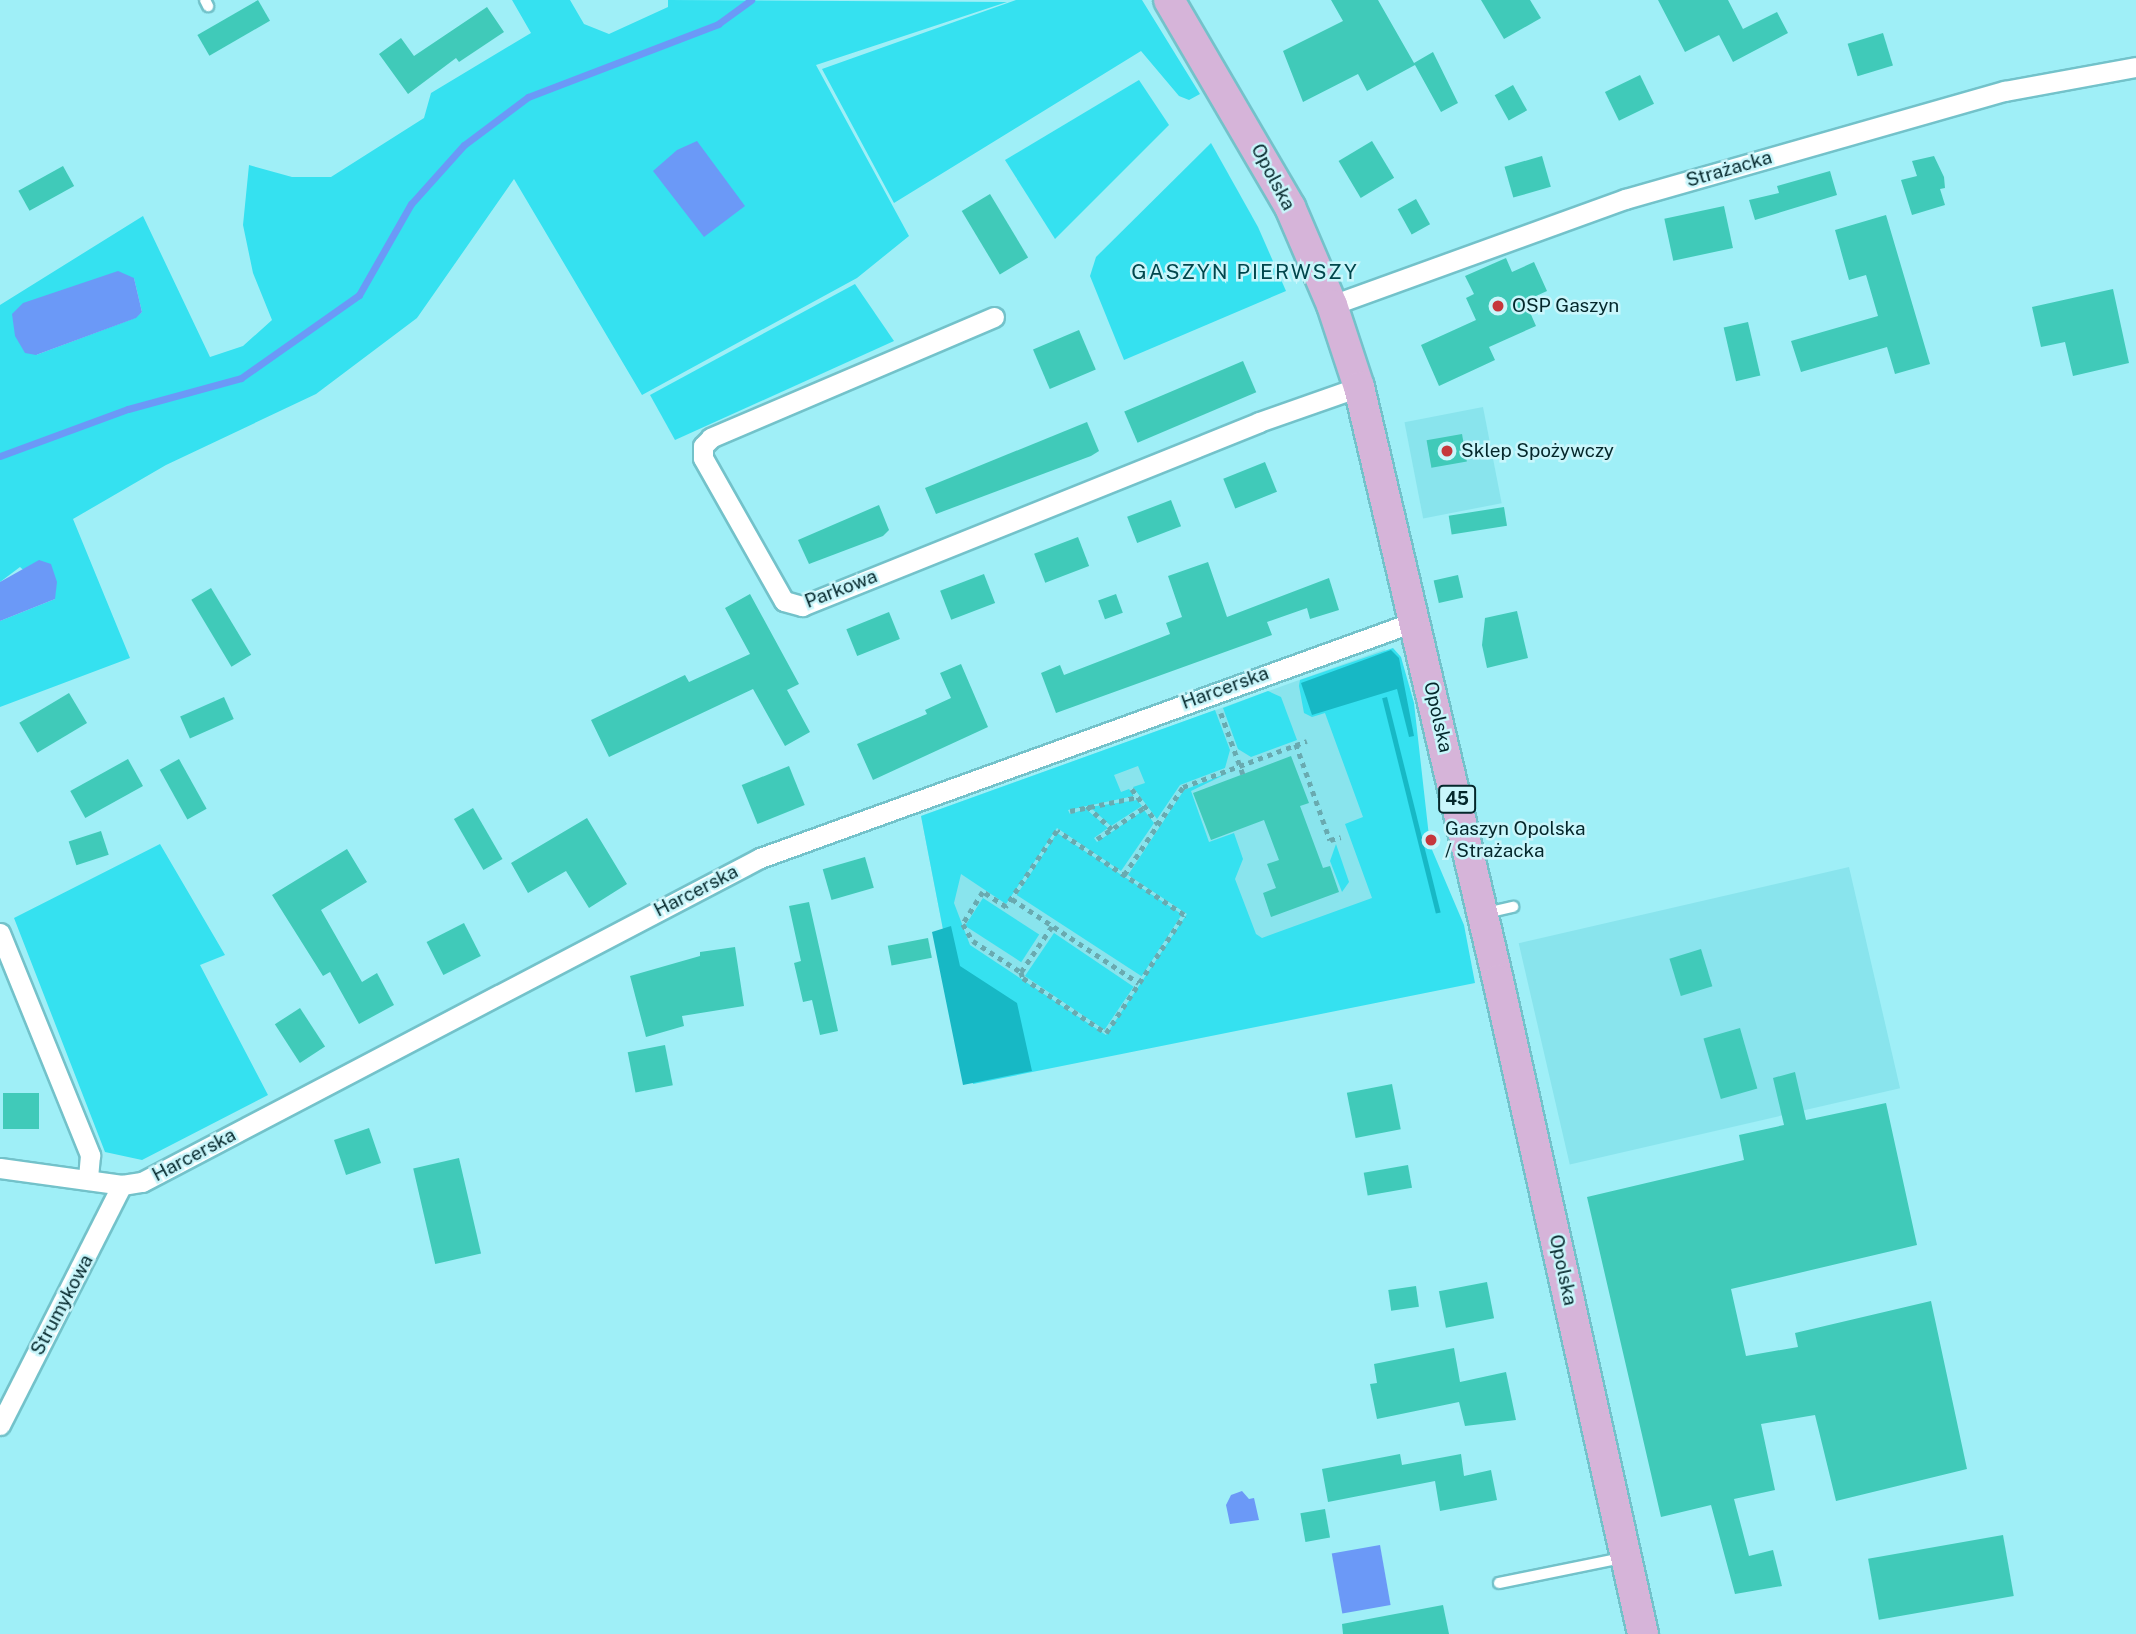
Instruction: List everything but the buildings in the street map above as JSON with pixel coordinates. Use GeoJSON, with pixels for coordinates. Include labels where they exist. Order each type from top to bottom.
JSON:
{"type":"FeatureCollection","features":[{"type":"Feature","properties":{"kind":"main road","name":"Opolska"},"geometry":{"type":"LineString","coordinates":[[1169,0],[1272,173],[1332,305],[1359,387],[1416,621],[1643,1634]]}},
{"type":"Feature","properties":{"kind":"street","name":"Strażacka"},"geometry":{"type":"LineString","coordinates":[[1332,305],[1625,199],[2005,91],[2136,67]]}},
{"type":"Feature","properties":{"kind":"street","name":"Parkowa"},"geometry":{"type":"LineString","coordinates":[[994,317],[711,438],[703,446],[703,458],[784,601],[802,606],[1259,422],[1359,387]]}},
{"type":"Feature","properties":{"kind":"street","name":"Harcerska"},"geometry":{"type":"LineString","coordinates":[[0,1168],[88,1178],[122,1185],[142,1182],[760,859],[1416,621]]}},
{"type":"Feature","properties":{"kind":"street"},"geometry":{"type":"LineString","coordinates":[[0,933],[90,1154],[88,1178]]}},
{"type":"Feature","properties":{"kind":"street","name":"Strumykowa"},"geometry":{"type":"LineString","coordinates":[[0,1425],[122,1185]]}},
{"type":"Feature","properties":{"kind":"lane"},"geometry":{"type":"LineString","coordinates":[[1482,914],[1513,907]]}},
{"type":"Feature","properties":{"kind":"lane"},"geometry":{"type":"LineString","coordinates":[[1499,1583],[1626,1557]]}},
{"type":"Feature","properties":{"kind":"path"},"geometry":{"type":"LineString","coordinates":[[1218,705],[1243,774]]}},
{"type":"Feature","properties":{"kind":"path"},"geometry":{"type":"LineString","coordinates":[[1124,875],[1184,787],[1239,764],[1307,741]]}},
{"type":"Feature","properties":{"kind":"path"},"geometry":{"type":"LineString","coordinates":[[1296,744],[1330,840],[1341,836]]}},
{"type":"Feature","properties":{"kind":"path"},"geometry":{"type":"LineString","coordinates":[[1132,789],[1158,824]]}},
{"type":"Feature","properties":{"kind":"path"},"geometry":{"type":"LineString","coordinates":[[1070,811],[1138,797]]}},
{"type":"Feature","properties":{"kind":"path"},"geometry":{"type":"LineString","coordinates":[[1086,806],[1112,829]]}},
{"type":"Feature","properties":{"kind":"path"},"geometry":{"type":"LineString","coordinates":[[1097,839],[1145,807]]}},
{"type":"Feature","properties":{"kind":"path"},"geometry":{"type":"LineString","coordinates":[[1057,831],[1124,875],[1184,915],[1106,1033],[973,941],[963,924],[984,892],[1006,907],[1057,831]]}},
{"type":"Feature","properties":{"kind":"path"},"geometry":{"type":"LineString","coordinates":[[1012,899],[1139,983]]}},
{"type":"Feature","properties":{"kind":"path"},"geometry":{"type":"LineString","coordinates":[[1021,972],[1052,926]]}},
{"type":"Feature","properties":{"kind":"shaded area"},"geometry":{"type":"Polygon","coordinates":[[[512,0],[570,0],[584,24],[609,34],[668,7],[668,0],[1007,2],[816,65],[909,236],[857,278],[642,395],[514,179],[417,318],[316,394],[166,465],[73,519],[130,658],[0,707],[0,621],[55,599],[20,567],[0,582],[0,305],[143,216],[210,357],[243,346],[272,320],[253,273],[243,225],[249,165],[292,177],[331,177],[424,118],[431,93],[531,33],[512,0]],[[134,278],[36,355],[135,318],[142,312],[134,278]]]}},
{"type":"Feature","properties":{"kind":"shaded area"},"geometry":{"type":"Polygon","coordinates":[[[1016,0],[1142,0],[1200,94],[1189,100],[1179,96],[1141,51],[894,203],[822,69],[1016,0]]]}},
{"type":"Feature","properties":{"kind":"shaded area"},"geometry":{"type":"Polygon","coordinates":[[[1139,80],[1169,125],[1055,239],[1005,160],[1139,80]]]}},
{"type":"Feature","properties":{"kind":"shaded area"},"geometry":{"type":"Polygon","coordinates":[[[697,141],[745,206],[704,237],[653,171],[677,150],[697,141]]]}},
{"type":"Feature","properties":{"kind":"shaded area"},"geometry":{"type":"Polygon","coordinates":[[[1211,143],[1258,227],[1286,291],[1124,360],[1090,276],[1096,257],[1211,143]]]}},
{"type":"Feature","properties":{"kind":"shaded area"},"geometry":{"type":"Polygon","coordinates":[[[118,271],[134,278],[142,312],[136,318],[36,355],[25,353],[15,336],[12,314],[23,303],[118,271]]]}},
{"type":"Feature","properties":{"kind":"shaded area"},"geometry":{"type":"Polygon","coordinates":[[[855,284],[894,341],[675,440],[650,395],[855,284]]]}},
{"type":"Feature","properties":{"kind":"shaded area"},"geometry":{"type":"Polygon","coordinates":[[[1483,407],[1502,503],[1423,518],[1404,422],[1483,407]]]}},
{"type":"Feature","properties":{"kind":"shaded area"},"geometry":{"type":"Polygon","coordinates":[[[39,560],[51,564],[57,582],[55,599],[0,621],[0,582],[39,560]]]}},
{"type":"Feature","properties":{"kind":"shaded area"},"geometry":{"type":"Polygon","coordinates":[[[1393,648],[1401,657],[1414,703],[1430,845],[1464,925],[1475,983],[973,1084],[921,816],[1215,710],[1230,750],[1225,768],[1180,785],[1157,819],[1133,787],[1145,783],[1138,766],[1114,775],[1121,792],[1129,789],[1134,796],[1068,810],[1070,814],[1086,809],[1108,828],[1094,838],[1097,842],[1144,810],[1154,823],[1121,871],[1057,828],[1006,904],[961,874],[954,903],[970,945],[1106,1035],[1187,914],[1128,875],[1184,790],[1230,772],[1191,791],[1209,842],[1234,833],[1243,859],[1235,879],[1256,934],[1262,938],[1372,898],[1345,824],[1363,817],[1325,713],[1312,717],[1304,713],[1299,686],[1300,680],[1393,648]]]}},
{"type":"Feature","properties":{"kind":"shaded area"},"geometry":{"type":"Polygon","coordinates":[[[1385,649],[1442,897],[1456,929],[973,1084],[921,816],[1385,649]]]}},
{"type":"Feature","properties":{"kind":"shaded area"},"geometry":{"type":"Polygon","coordinates":[[[1391,650],[1399,658],[1414,736],[1409,737],[1397,689],[1312,715],[1301,683],[1391,650]]]}},
{"type":"Feature","properties":{"kind":"shaded area"},"geometry":{"type":"Polygon","coordinates":[[[1268,691],[1281,697],[1297,740],[1251,757],[1238,749],[1223,708],[1268,691]]]}},
{"type":"Feature","properties":{"kind":"shaded area"},"geometry":{"type":"Polygon","coordinates":[[[1387,697],[1441,912],[1436,914],[1382,698],[1387,697]]]}},
{"type":"Feature","properties":{"kind":"shaded area"},"geometry":{"type":"Polygon","coordinates":[[[1137,800],[1142,806],[1111,826],[1090,807],[1137,800]]]}},
{"type":"Feature","properties":{"kind":"shaded area"},"geometry":{"type":"Polygon","coordinates":[[[1057,833],[1182,914],[1142,976],[1017,895],[1057,833]]]}},
{"type":"Feature","properties":{"kind":"shaded area"},"geometry":{"type":"Polygon","coordinates":[[[160,844],[225,955],[200,965],[268,1095],[142,1160],[105,1152],[14,918],[160,844]]]}},
{"type":"Feature","properties":{"kind":"shaded area"},"geometry":{"type":"Polygon","coordinates":[[[1336,844],[1349,882],[1342,892],[1330,861],[1336,844]]]}},
{"type":"Feature","properties":{"kind":"shaded area"},"geometry":{"type":"Polygon","coordinates":[[[1849,867],[1900,1088],[1570,1164],[1519,943],[1849,867]]]}},
{"type":"Feature","properties":{"kind":"shaded area"},"geometry":{"type":"Polygon","coordinates":[[[983,898],[1039,934],[1021,962],[965,926],[983,898]]]}},
{"type":"Feature","properties":{"kind":"shaded area"},"geometry":{"type":"Polygon","coordinates":[[[951,926],[960,966],[1017,1003],[1032,1071],[963,1085],[932,932],[951,926]]]}},
{"type":"Feature","properties":{"kind":"shaded area"},"geometry":{"type":"Polygon","coordinates":[[[1054,933],[1134,987],[1105,1030],[1025,976],[1054,933]]]}},
{"type":"Feature","properties":{"kind":"shaded area"},"geometry":{"type":"Polygon","coordinates":[[[1242,1491],[1249,1499],[1254,1498],[1259,1520],[1230,1524],[1226,1505],[1231,1495],[1242,1491]]]}},
{"type":"Feature","properties":{"kind":"shaded area"},"geometry":{"type":"Polygon","coordinates":[[[1380,1545],[1391,1605],[1342,1614],[1332,1554],[1380,1545]]]}},
{"type":"Feature","properties":{"kind":"waterway"},"geometry":{"type":"LineString","coordinates":[[0,456],[128,409],[241,378],[359,295],[411,204],[464,145],[528,97],[718,24],[751,0]]}},
{"type":"Feature","properties":{"kind":"place","name":"OSP Gaszyn"},"geometry":{"type":"Point","coordinates":[1498,306]}},
{"type":"Feature","properties":{"kind":"place","name":"Sklep Spożywczy"},"geometry":{"type":"Point","coordinates":[1447,451]}},
{"type":"Feature","properties":{"kind":"place","name":"Gaszyn Opolska / Strażacka"},"geometry":{"type":"Point","coordinates":[1431,840]}},
{"type":"Feature","properties":{"kind":"district","name":"GASZYN PIERWSZY"},"geometry":{"type":"Point","coordinates":[1245,272]}}]}
